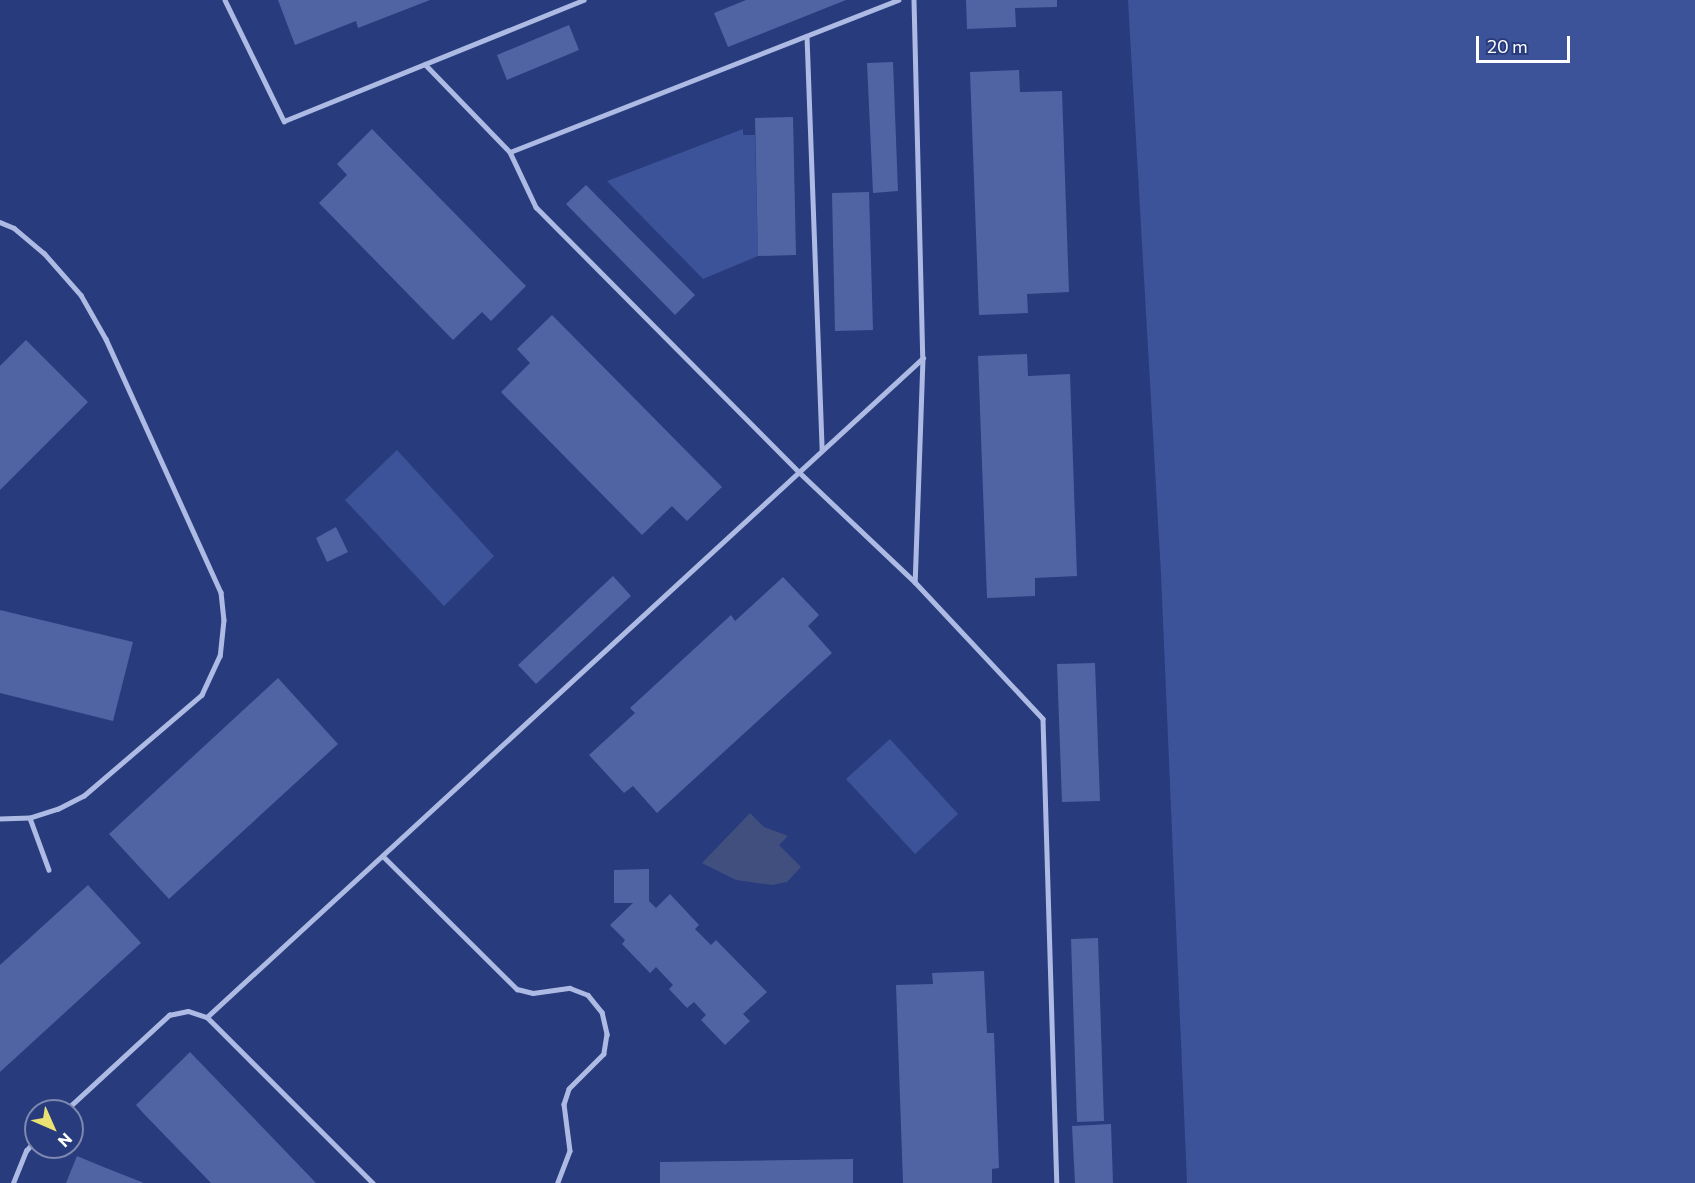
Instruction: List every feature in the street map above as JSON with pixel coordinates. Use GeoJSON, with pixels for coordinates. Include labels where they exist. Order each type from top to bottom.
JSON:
{"type":"FeatureCollection","features":[{"type":"Feature","properties":{"kind":"lane"},"geometry":{"type":"LineString","coordinates":[[225,0],[284,121],[584,0]]}},
{"type":"Feature","properties":{"kind":"lane"},"geometry":{"type":"LineString","coordinates":[[510,152],[898,0]]}},
{"type":"Feature","properties":{"kind":"lane"},"geometry":{"type":"LineString","coordinates":[[914,0],[923,358],[915,582]]}},
{"type":"Feature","properties":{"kind":"lane"},"geometry":{"type":"LineString","coordinates":[[807,36],[822,451]]}},
{"type":"Feature","properties":{"kind":"lane"},"geometry":{"type":"LineString","coordinates":[[425,64],[510,152],[536,207],[799,472],[915,582],[1043,719],[1057,1183]]}},
{"type":"Feature","properties":{"kind":"lane"},"geometry":{"type":"LineString","coordinates":[[0,222],[14,228],[44,253],[81,295],[106,339],[221,592],[224,620],[220,656],[202,695],[84,796],[58,809],[30,818],[0,819]]}},
{"type":"Feature","properties":{"kind":"lane"},"geometry":{"type":"LineString","coordinates":[[207,1017],[923,358]]}},
{"type":"Feature","properties":{"kind":"lane"},"geometry":{"type":"LineString","coordinates":[[30,818],[49,870]]}},
{"type":"Feature","properties":{"kind":"lane"},"geometry":{"type":"LineString","coordinates":[[383,856],[517,989],[533,993],[570,988],[588,995],[603,1012],[607,1034],[604,1054],[569,1089],[564,1104],[570,1151],[558,1183]]}},
{"type":"Feature","properties":{"kind":"lane"},"geometry":{"type":"LineString","coordinates":[[78,1099],[169,1015],[188,1011],[207,1017],[373,1183]]}},
{"type":"Feature","properties":{"kind":"lane"},"geometry":{"type":"LineString","coordinates":[[13,1183],[24,1156]]}},
{"type":"Feature","properties":{"kind":"shaded area"},"geometry":{"type":"Polygon","coordinates":[[[1128,0],[1695,0],[1695,1183],[1187,1183],[1161,574],[1128,0]]]}},
{"type":"Feature","properties":{"kind":"shaded area"},"geometry":{"type":"Polygon","coordinates":[[[743,129],[743,135],[755,135],[758,256],[703,279],[607,181],[743,129]]]}},
{"type":"Feature","properties":{"kind":"shaded area"},"geometry":{"type":"Polygon","coordinates":[[[397,450],[494,556],[444,606],[345,500],[397,450]]]}},
{"type":"Feature","properties":{"kind":"shaded area"},"geometry":{"type":"Polygon","coordinates":[[[890,739],[958,814],[915,854],[846,779],[890,739]]]}},
{"type":"Feature","properties":{"kind":"shaded area"},"geometry":{"type":"Polygon","coordinates":[[[750,813],[764,827],[788,836],[779,845],[801,867],[787,882],[772,885],[736,880],[702,863],[750,813]]]}},
{"type":"Feature","properties":{"kind":"building"},"geometry":{"type":"Polygon","coordinates":[[[278,0],[430,0],[358,28],[356,21],[295,45],[278,0]]]}},
{"type":"Feature","properties":{"kind":"building"},"geometry":{"type":"Polygon","coordinates":[[[746,0],[846,0],[728,47],[714,13],[746,0]]]}},
{"type":"Feature","properties":{"kind":"building"},"geometry":{"type":"Polygon","coordinates":[[[966,0],[1057,0],[1057,7],[1015,8],[1016,27],[967,29],[966,0]]]}},
{"type":"Feature","properties":{"kind":"building"},"geometry":{"type":"Polygon","coordinates":[[[569,25],[579,50],[507,80],[497,55],[569,25]]]}},
{"type":"Feature","properties":{"kind":"building"},"geometry":{"type":"Polygon","coordinates":[[[893,62],[898,191],[873,193],[867,63],[893,62]]]}},
{"type":"Feature","properties":{"kind":"building"},"geometry":{"type":"Polygon","coordinates":[[[1019,70],[1020,92],[1062,91],[1069,292],[1027,294],[1028,313],[979,315],[970,72],[1019,70]]]}},
{"type":"Feature","properties":{"kind":"building"},"geometry":{"type":"Polygon","coordinates":[[[793,117],[796,255],[758,256],[755,118],[793,117]]]}},
{"type":"Feature","properties":{"kind":"building"},"geometry":{"type":"Polygon","coordinates":[[[372,129],[526,286],[491,321],[482,312],[453,340],[319,203],[347,175],[337,164],[372,129]]]}},
{"type":"Feature","properties":{"kind":"building"},"geometry":{"type":"Polygon","coordinates":[[[586,185],[695,295],[675,315],[566,204],[586,185]]]}},
{"type":"Feature","properties":{"kind":"building"},"geometry":{"type":"Polygon","coordinates":[[[869,192],[873,330],[835,331],[832,193],[869,192]]]}},
{"type":"Feature","properties":{"kind":"building"},"geometry":{"type":"Polygon","coordinates":[[[552,315],[722,487],[687,521],[672,506],[642,535],[501,392],[530,363],[517,349],[552,315]]]}},
{"type":"Feature","properties":{"kind":"building"},"geometry":{"type":"Polygon","coordinates":[[[26,340],[88,402],[0,490],[0,366],[26,340]]]}},
{"type":"Feature","properties":{"kind":"building"},"geometry":{"type":"Polygon","coordinates":[[[1027,354],[1028,376],[1070,374],[1077,576],[1035,578],[1035,596],[987,598],[978,356],[1027,354]]]}},
{"type":"Feature","properties":{"kind":"building"},"geometry":{"type":"Polygon","coordinates":[[[336,527],[348,552],[327,562],[316,538],[336,527]]]}},
{"type":"Feature","properties":{"kind":"building"},"geometry":{"type":"Polygon","coordinates":[[[613,576],[631,596],[536,684],[518,665],[613,576]]]}},
{"type":"Feature","properties":{"kind":"building"},"geometry":{"type":"Polygon","coordinates":[[[783,577],[819,615],[808,626],[832,653],[657,813],[633,786],[624,793],[589,755],[635,713],[630,708],[731,615],[735,621],[783,577]]]}},
{"type":"Feature","properties":{"kind":"building"},"geometry":{"type":"Polygon","coordinates":[[[0,610],[133,642],[113,721],[0,693],[0,610]]]}},
{"type":"Feature","properties":{"kind":"building"},"geometry":{"type":"Polygon","coordinates":[[[1095,663],[1100,801],[1062,802],[1057,664],[1095,663]]]}},
{"type":"Feature","properties":{"kind":"building"},"geometry":{"type":"Polygon","coordinates":[[[278,678],[338,744],[169,899],[109,834],[278,678]]]}},
{"type":"Feature","properties":{"kind":"building"},"geometry":{"type":"Polygon","coordinates":[[[649,869],[649,901],[656,908],[670,894],[699,925],[695,929],[711,945],[716,940],[767,992],[743,1014],[750,1021],[725,1045],[701,1020],[706,1015],[694,1002],[687,1008],[669,989],[673,985],[656,967],[650,973],[622,944],[625,940],[610,925],[633,903],[614,903],[614,870],[649,869]]]}},
{"type":"Feature","properties":{"kind":"building"},"geometry":{"type":"Polygon","coordinates":[[[88,885],[141,943],[0,1072],[0,965],[88,885]]]}},
{"type":"Feature","properties":{"kind":"building"},"geometry":{"type":"Polygon","coordinates":[[[1098,938],[1104,1121],[1077,1122],[1071,939],[1098,938]]]}},
{"type":"Feature","properties":{"kind":"building"},"geometry":{"type":"Polygon","coordinates":[[[984,971],[987,1033],[994,1033],[999,1168],[992,1169],[992,1183],[903,1183],[896,985],[933,984],[932,973],[984,971]]]}},
{"type":"Feature","properties":{"kind":"building"},"geometry":{"type":"Polygon","coordinates":[[[190,1052],[316,1183],[211,1183],[144,1114],[136,1105],[190,1052]]]}},
{"type":"Feature","properties":{"kind":"building"},"geometry":{"type":"Polygon","coordinates":[[[1111,1124],[1113,1183],[1075,1183],[1072,1126],[1111,1124]]]}},
{"type":"Feature","properties":{"kind":"building"},"geometry":{"type":"Polygon","coordinates":[[[76,1159],[84,1159],[144,1183],[66,1183],[76,1159]]]}},
{"type":"Feature","properties":{"kind":"building"},"geometry":{"type":"Polygon","coordinates":[[[853,1159],[853,1183],[660,1183],[660,1162],[853,1159]]]}}]}
